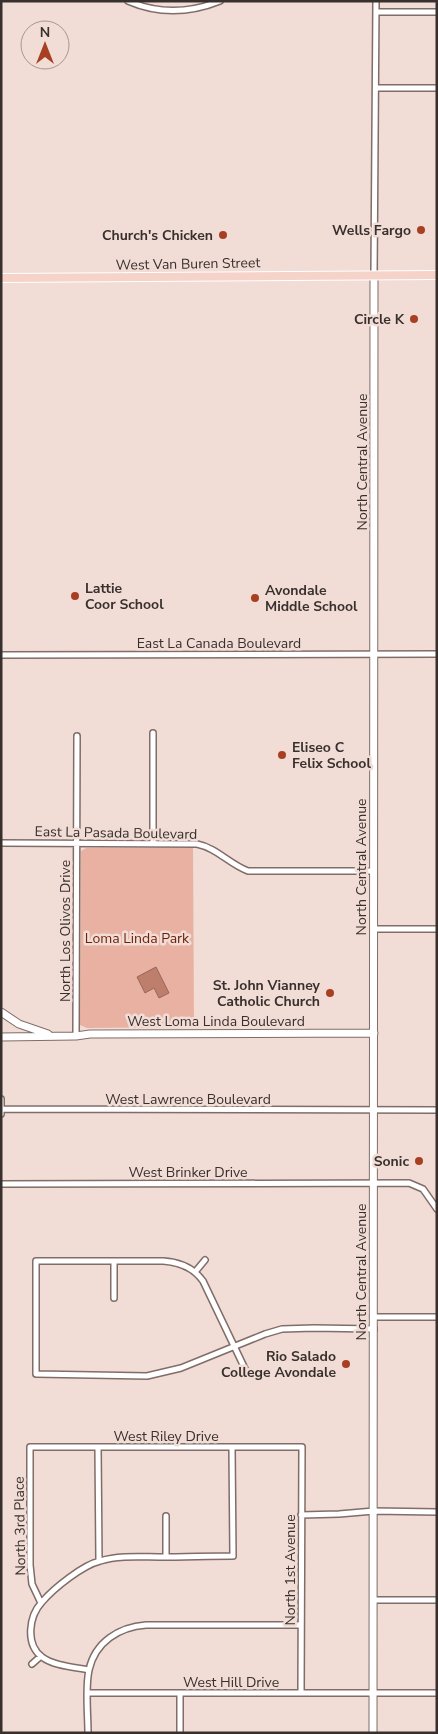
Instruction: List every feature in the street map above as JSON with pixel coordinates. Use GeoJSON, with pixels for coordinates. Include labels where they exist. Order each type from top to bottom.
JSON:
{"type":"FeatureCollection","features":[{"type":"Feature","properties":{"kind":"main road","name":"West Van Buren Street"},"geometry":{"type":"LineString","coordinates":[[1,278],[437,275]]}},
{"type":"Feature","properties":{"kind":"street"},"geometry":{"type":"LineString","coordinates":[[128,1],[145,7],[168,11],[192,10],[220,1]]}},
{"type":"Feature","properties":{"kind":"street","name":"North Central Avenue"},"geometry":{"type":"LineString","coordinates":[[373,1733],[374,275],[376,1]]}},
{"type":"Feature","properties":{"kind":"street"},"geometry":{"type":"LineString","coordinates":[[376,12],[437,12]]}},
{"type":"Feature","properties":{"kind":"street"},"geometry":{"type":"LineString","coordinates":[[376,88],[437,88]]}},
{"type":"Feature","properties":{"kind":"street","name":"East La Canada Boulevard"},"geometry":{"type":"LineString","coordinates":[[1,655],[437,654]]}},
{"type":"Feature","properties":{"kind":"street"},"geometry":{"type":"LineString","coordinates":[[153,732],[153,843]]}},
{"type":"Feature","properties":{"kind":"street","name":"North Los Olivos Drive"},"geometry":{"type":"LineString","coordinates":[[76,1036],[77,736]]}},
{"type":"Feature","properties":{"kind":"street","name":"East La Pasada Boulevard"},"geometry":{"type":"LineString","coordinates":[[1,843],[204,845],[239,868],[248,871],[374,871]]}},
{"type":"Feature","properties":{"kind":"street"},"geometry":{"type":"LineString","coordinates":[[374,929],[437,929]]}},
{"type":"Feature","properties":{"kind":"street","name":"West Loma Linda Boulevard"},"geometry":{"type":"LineString","coordinates":[[1,1012],[25,1027],[58,1036]]}},
{"type":"Feature","properties":{"kind":"street","name":"West Loma Linda Boulevard"},"geometry":{"type":"LineString","coordinates":[[1,1037],[99,1034],[374,1033]]}},
{"type":"Feature","properties":{"kind":"street"},"geometry":{"type":"LineString","coordinates":[[1,1099],[1,1114]]}},
{"type":"Feature","properties":{"kind":"street","name":"West Lawrence Boulevard"},"geometry":{"type":"LineString","coordinates":[[1,1109],[437,1110]]}},
{"type":"Feature","properties":{"kind":"street","name":"West Brinker Drive"},"geometry":{"type":"LineString","coordinates":[[1,1184],[412,1184],[418,1185],[437,1209]]}},
{"type":"Feature","properties":{"kind":"street"},"geometry":{"type":"LineString","coordinates":[[195,1272],[205,1260]]}},
{"type":"Feature","properties":{"kind":"street"},"geometry":{"type":"LineString","coordinates":[[246,1371],[235,1346],[203,1281],[186,1266],[171,1262],[36,1261],[36,1374],[147,1376],[181,1368],[235,1346],[265,1334],[282,1329],[374,1329]]}},
{"type":"Feature","properties":{"kind":"street"},"geometry":{"type":"LineString","coordinates":[[114,1261],[114,1298]]}},
{"type":"Feature","properties":{"kind":"street"},"geometry":{"type":"LineString","coordinates":[[374,1317],[437,1317]]}},
{"type":"Feature","properties":{"kind":"street","name":"West Riley Drive"},"geometry":{"type":"LineString","coordinates":[[30,1447],[302,1447]]}},
{"type":"Feature","properties":{"kind":"street","name":"North 3rd Place"},"geometry":{"type":"LineString","coordinates":[[30,1447],[30,1565],[32,1584],[41,1602]]}},
{"type":"Feature","properties":{"kind":"street"},"geometry":{"type":"LineString","coordinates":[[98,1447],[99,1561]]}},
{"type":"Feature","properties":{"kind":"street"},"geometry":{"type":"LineString","coordinates":[[89,1670],[51,1662],[41,1656],[32,1643],[30,1633],[32,1621],[41,1602],[73,1576],[99,1561],[121,1558],[233,1556],[232,1447]]}},
{"type":"Feature","properties":{"kind":"street","name":"North 1st Avenue"},"geometry":{"type":"LineString","coordinates":[[301,1693],[302,1447]]}},
{"type":"Feature","properties":{"kind":"street"},"geometry":{"type":"LineString","coordinates":[[301,1515],[374,1511],[437,1512]]}},
{"type":"Feature","properties":{"kind":"street"},"geometry":{"type":"LineString","coordinates":[[166,1516],[166,1557]]}},
{"type":"Feature","properties":{"kind":"street"},"geometry":{"type":"LineString","coordinates":[[373,1600],[437,1600]]}},
{"type":"Feature","properties":{"kind":"street"},"geometry":{"type":"LineString","coordinates":[[88,1733],[89,1670],[94,1657],[104,1642],[116,1633],[131,1627],[146,1625],[301,1625]]}},
{"type":"Feature","properties":{"kind":"street"},"geometry":{"type":"LineString","coordinates":[[32,1664],[41,1656]]}},
{"type":"Feature","properties":{"kind":"street","name":"West Hill Drive"},"geometry":{"type":"LineString","coordinates":[[88,1693],[437,1693]]}},
{"type":"Feature","properties":{"kind":"street"},"geometry":{"type":"LineString","coordinates":[[180,1693],[180,1733]]}},
{"type":"Feature","properties":{"kind":"green space","name":"Loma Linda Park"},"geometry":{"type":"Polygon","coordinates":[[[86,848],[193,848],[194,1027],[87,1028],[80,1025],[81,851],[86,848]]]}},
{"type":"Feature","properties":{"kind":"shaded area"},"geometry":{"type":"Polygon","coordinates":[[[156,967],[169,993],[159,998],[154,988],[145,993],[137,977],[156,967]]]}},
{"type":"Feature","properties":{"kind":"place","name":"Wells Fargo"},"geometry":{"type":"Point","coordinates":[421,230]}},
{"type":"Feature","properties":{"kind":"place","name":"Church's Chicken"},"geometry":{"type":"Point","coordinates":[223,235]}},
{"type":"Feature","properties":{"kind":"place","name":"Circle K"},"geometry":{"type":"Point","coordinates":[414,319]}},
{"type":"Feature","properties":{"kind":"place","name":"Lattie Coor School"},"geometry":{"type":"Point","coordinates":[75,596]}},
{"type":"Feature","properties":{"kind":"place","name":"Avondale Middle School"},"geometry":{"type":"Point","coordinates":[255,598]}},
{"type":"Feature","properties":{"kind":"place","name":"Eliseo C Felix School"},"geometry":{"type":"Point","coordinates":[282,755]}},
{"type":"Feature","properties":{"kind":"place","name":"St. John Vianney Catholic Church"},"geometry":{"type":"Point","coordinates":[330,993]}},
{"type":"Feature","properties":{"kind":"place","name":"Sonic"},"geometry":{"type":"Point","coordinates":[419,1161]}},
{"type":"Feature","properties":{"kind":"place","name":"Rio Salado College Avondale"},"geometry":{"type":"Point","coordinates":[346,1364]}}]}
